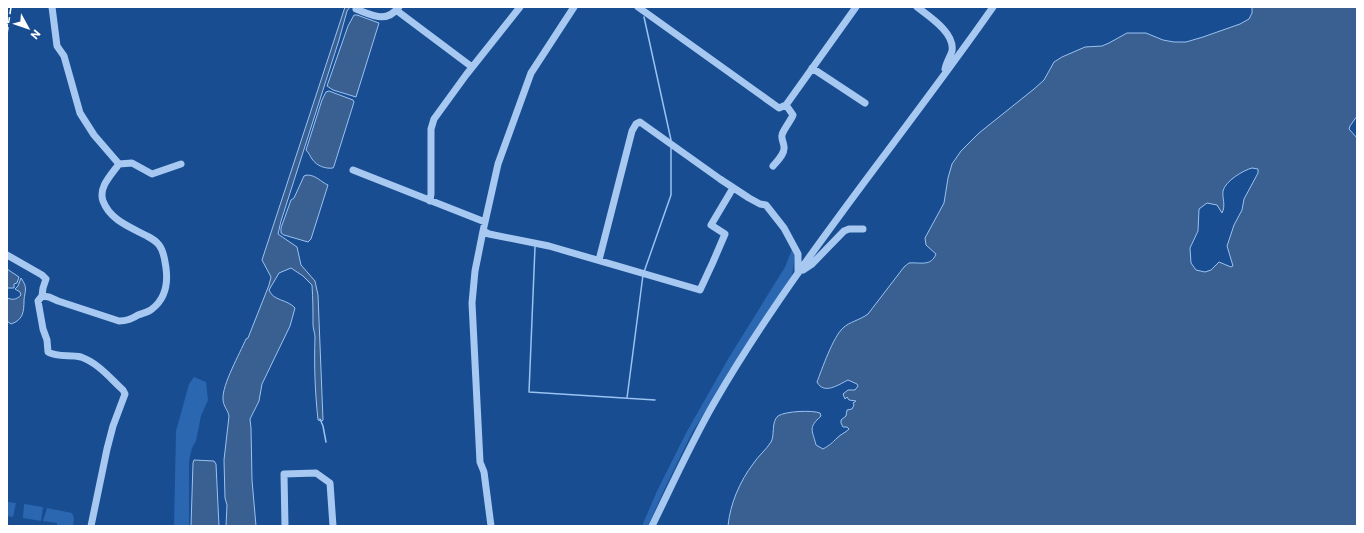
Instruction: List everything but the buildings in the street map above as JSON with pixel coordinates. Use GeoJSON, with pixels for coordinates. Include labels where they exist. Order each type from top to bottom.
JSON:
{"type":"FeatureCollection","features":[{"type":"Feature","properties":{"kind":"street"},"geometry":{"type":"LineString","coordinates":[[52,7],[57,46],[64,56],[80,112],[94,135],[119,164]]}},
{"type":"Feature","properties":{"kind":"street"},"geometry":{"type":"LineString","coordinates":[[430,201],[431,129],[434,119],[520,7]]}},
{"type":"Feature","properties":{"kind":"street"},"geometry":{"type":"LineString","coordinates":[[491,526],[484,472],[480,462],[472,303],[475,271],[498,164],[531,73],[574,7]]}},
{"type":"Feature","properties":{"kind":"street"},"geometry":{"type":"LineString","coordinates":[[638,7],[780,108],[786,105],[856,7]]}},
{"type":"Feature","properties":{"kind":"street"},"geometry":{"type":"LineString","coordinates":[[917,7],[948,33],[952,40],[952,51],[945,67],[945,73]]}},
{"type":"Feature","properties":{"kind":"street"},"geometry":{"type":"LineString","coordinates":[[652,526],[694,438],[714,402],[754,339],[798,274],[993,7]]}},
{"type":"Feature","properties":{"kind":"street"},"geometry":{"type":"LineString","coordinates":[[356,9],[381,18],[388,16],[397,9],[472,68]]}},
{"type":"Feature","properties":{"kind":"street"},"geometry":{"type":"LineString","coordinates":[[812,68],[865,103]]}},
{"type":"Feature","properties":{"kind":"street"},"geometry":{"type":"LineString","coordinates":[[773,166],[784,152],[781,138],[782,132],[790,123],[793,115],[786,105]]}},
{"type":"Feature","properties":{"kind":"street"},"geometry":{"type":"LineString","coordinates":[[599,260],[632,131],[637,122],[642,123],[720,180],[760,204],[766,205],[791,240],[798,254],[798,274]]}},
{"type":"Feature","properties":{"kind":"street"},"geometry":{"type":"LineString","coordinates":[[42,296],[49,297],[119,321],[127,321],[152,310],[165,292],[167,276],[165,260],[159,245],[152,239],[121,222],[108,210],[101,194],[103,186],[119,164],[132,163],[152,174],[181,164]]}},
{"type":"Feature","properties":{"kind":"street"},"geometry":{"type":"LineString","coordinates":[[353,170],[485,222]]}},
{"type":"Feature","properties":{"kind":"street"},"geometry":{"type":"LineString","coordinates":[[483,231],[489,234],[549,246],[700,290],[725,234],[711,225],[733,188]]}},
{"type":"Feature","properties":{"kind":"street"},"geometry":{"type":"LineString","coordinates":[[798,274],[812,264],[844,231],[849,229],[863,229]]}},
{"type":"Feature","properties":{"kind":"street"},"geometry":{"type":"LineString","coordinates":[[7,255],[42,275],[46,279],[42,288],[42,296],[38,301],[43,329],[47,340],[48,352],[52,355],[83,358],[103,370],[123,390],[125,394],[106,449],[91,526]]}},
{"type":"Feature","properties":{"kind":"street"},"geometry":{"type":"LineString","coordinates":[[285,526],[284,474],[316,473],[330,483],[333,526]]}},
{"type":"Feature","properties":{"kind":"shaded area"},"geometry":{"type":"Polygon","coordinates":[[[345,7],[350,7],[347,11],[278,234],[297,247],[301,265],[315,281],[318,295],[323,420],[318,420],[315,389],[315,337],[313,326],[312,285],[303,276],[291,268],[279,273],[269,290],[271,294],[295,308],[290,326],[262,384],[259,401],[250,419],[252,480],[256,526],[226,526],[227,505],[225,498],[224,460],[229,416],[223,401],[223,393],[228,378],[246,339],[248,338],[269,285],[271,277],[262,260],[345,7]]]}},
{"type":"Feature","properties":{"kind":"shaded area"},"geometry":{"type":"Polygon","coordinates":[[[1252,7],[1357,7],[1357,116],[1349,129],[1357,138],[1357,526],[728,526],[733,501],[740,485],[755,461],[771,442],[774,425],[778,416],[787,413],[799,412],[820,413],[821,416],[814,423],[812,432],[816,445],[823,449],[849,429],[847,427],[843,427],[841,420],[846,416],[847,410],[852,409],[854,405],[853,403],[856,401],[849,400],[847,397],[845,399],[843,394],[848,390],[855,390],[858,386],[857,384],[848,380],[831,388],[823,388],[817,382],[835,338],[848,324],[868,314],[904,267],[909,263],[928,262],[934,258],[936,254],[926,245],[925,238],[944,203],[952,164],[961,151],[979,133],[1044,80],[1054,62],[1062,57],[1085,47],[1102,46],[1127,33],[1146,33],[1163,40],[1186,42],[1240,24],[1249,19],[1252,13],[1252,7]],[[1252,168],[1244,171],[1227,183],[1223,191],[1224,207],[1222,213],[1217,205],[1207,203],[1199,209],[1198,231],[1190,248],[1191,263],[1196,270],[1205,272],[1211,270],[1219,262],[1231,267],[1233,266],[1227,246],[1234,225],[1242,210],[1244,199],[1258,173],[1258,169],[1252,168]]]}},
{"type":"Feature","properties":{"kind":"shaded area"},"geometry":{"type":"Polygon","coordinates":[[[354,15],[379,23],[356,97],[333,90],[327,86],[348,26],[354,15]]]}},
{"type":"Feature","properties":{"kind":"shaded area"},"geometry":{"type":"Polygon","coordinates":[[[329,91],[353,100],[354,102],[333,168],[316,164],[306,150],[322,100],[326,92],[329,91]]]}},
{"type":"Feature","properties":{"kind":"shaded area"},"geometry":{"type":"Polygon","coordinates":[[[307,175],[316,177],[328,185],[311,239],[308,242],[281,233],[281,228],[291,200],[294,198],[304,176],[307,175]]]}},
{"type":"Feature","properties":{"kind":"shaded area"},"geometry":{"type":"Polygon","coordinates":[[[793,247],[795,255],[792,276],[738,357],[692,433],[648,526],[642,526],[657,491],[686,433],[728,359],[785,267],[793,247]]]}},
{"type":"Feature","properties":{"kind":"shaded area"},"geometry":{"type":"Polygon","coordinates":[[[7,269],[19,277],[17,283],[14,284],[14,288],[7,288],[7,269]]]}},
{"type":"Feature","properties":{"kind":"shaded area"},"geometry":{"type":"Polygon","coordinates":[[[21,278],[26,289],[24,308],[20,318],[11,324],[7,321],[7,298],[14,299],[21,295],[20,292],[15,289],[21,278]]]}},
{"type":"Feature","properties":{"kind":"shaded area"},"geometry":{"type":"Polygon","coordinates":[[[194,377],[206,382],[208,400],[201,416],[196,441],[192,448],[189,461],[189,526],[174,526],[176,431],[189,384],[194,377]]]}},
{"type":"Feature","properties":{"kind":"shaded area"},"geometry":{"type":"Polygon","coordinates":[[[194,460],[214,461],[216,464],[219,526],[191,526],[194,460]]]}},
{"type":"Feature","properties":{"kind":"shaded area"},"geometry":{"type":"Polygon","coordinates":[[[7,502],[16,503],[13,517],[7,516],[7,502]]]}},
{"type":"Feature","properties":{"kind":"shaded area"},"geometry":{"type":"Polygon","coordinates":[[[24,504],[43,507],[41,521],[23,518],[24,504]]]}},
{"type":"Feature","properties":{"kind":"shaded area"},"geometry":{"type":"Polygon","coordinates":[[[47,508],[72,513],[74,518],[73,526],[57,526],[57,523],[43,521],[47,508]]]}},
{"type":"Feature","properties":{"kind":"waterway"},"geometry":{"type":"LineString","coordinates":[[644,17],[671,140]]}},
{"type":"Feature","properties":{"kind":"waterway"},"geometry":{"type":"LineString","coordinates":[[644,272],[671,195],[671,148]]}},
{"type":"Feature","properties":{"kind":"waterway"},"geometry":{"type":"LineString","coordinates":[[535,247],[529,392],[655,400]]}},
{"type":"Feature","properties":{"kind":"waterway"},"geometry":{"type":"LineString","coordinates":[[627,398],[643,275]]}},
{"type":"Feature","properties":{"kind":"waterway"},"geometry":{"type":"LineString","coordinates":[[320,419],[326,442]]}},
{"type":"Feature","properties":{"kind":"railway"},"geometry":{"type":"LineString","coordinates":[[7,34],[11,7]]}}]}
